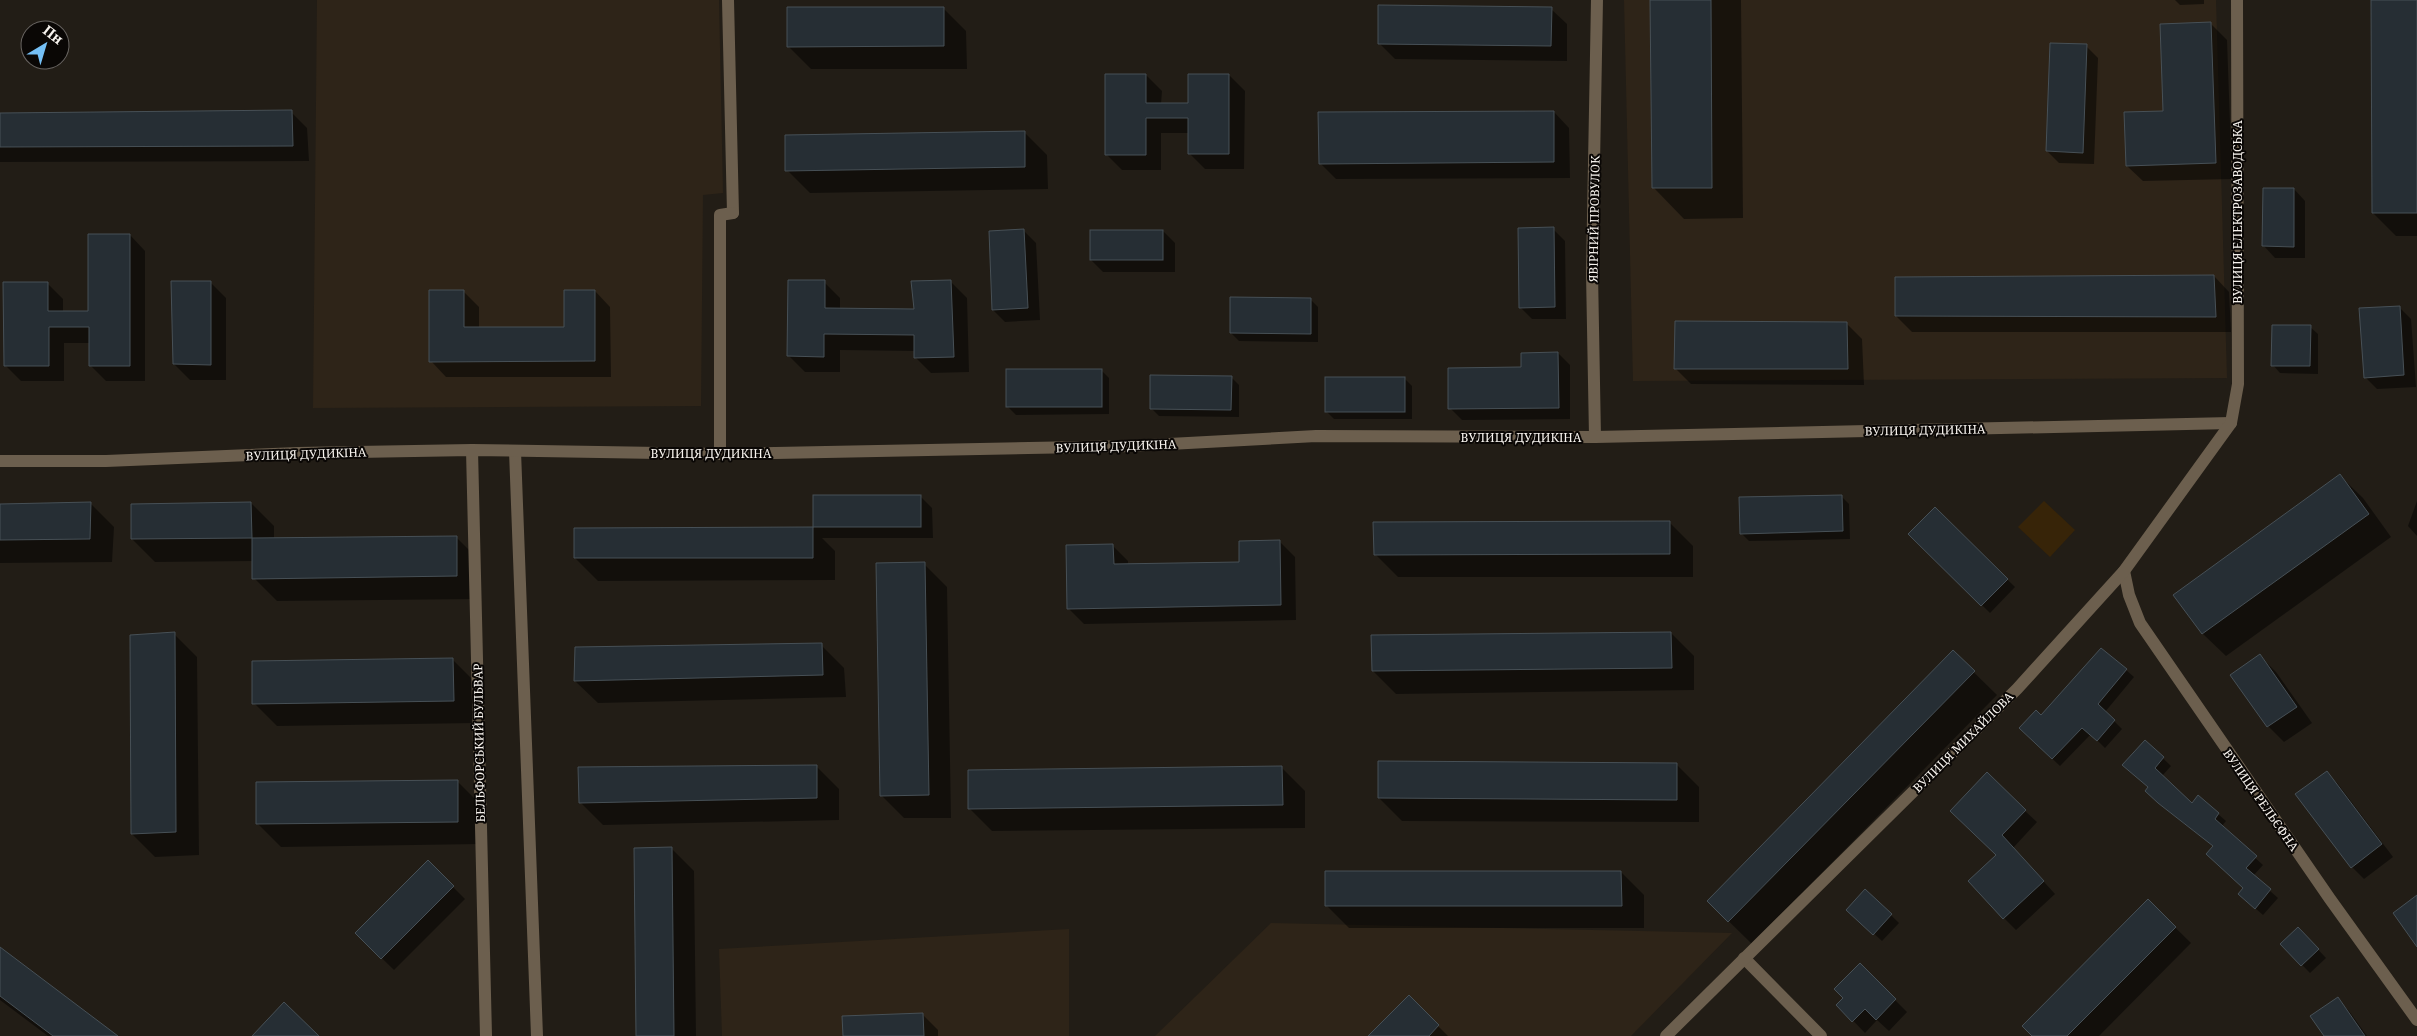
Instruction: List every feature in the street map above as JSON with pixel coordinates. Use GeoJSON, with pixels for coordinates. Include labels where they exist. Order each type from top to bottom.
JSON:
{"type":"FeatureCollection","features":[{"type":"Feature","properties":{"kind":"street"},"geometry":{"type":"LineString","coordinates":[[720,454],[720,215],[733,213],[728,0]]}},
{"type":"Feature","properties":{"kind":"street","name":"ЯВІРНИЙ ПРОВУЛОК"},"geometry":{"type":"LineString","coordinates":[[1595,437],[1592,273],[1597,0]]}},
{"type":"Feature","properties":{"kind":"street","name":"ВУЛИЦЯ ЕЛЕКТРОЗАВОДСЬКА"},"geometry":{"type":"LineString","coordinates":[[2232,423],[2238,384],[2237,0]]}},
{"type":"Feature","properties":{"kind":"street","name":"ВУЛИЦЯ ДУДИКІНА"},"geometry":{"type":"LineString","coordinates":[[0,462],[106,461],[298,453],[472,450],[720,454],[1132,446],[1316,436],[1595,437],[2232,423]]}},
{"type":"Feature","properties":{"kind":"street","name":"ВУЛИЦЯ МИХАЙЛОВА"},"geometry":{"type":"LineString","coordinates":[[1666,1036],[2017,688],[2124,571],[2232,423]]}},
{"type":"Feature","properties":{"kind":"street","name":"БЕЛЬФОРСЬКИЙ БУЛЬВАР"},"geometry":{"type":"LineString","coordinates":[[472,450],[486,1036]]}},
{"type":"Feature","properties":{"kind":"street"},"geometry":{"type":"LineString","coordinates":[[515,451],[536,1036]]}},
{"type":"Feature","properties":{"kind":"street","name":"ВУЛИЦЯ РЕЛЬЄФНА"},"geometry":{"type":"LineString","coordinates":[[2124,571],[2129,595],[2140,623],[2330,899],[2417,1020]]}},
{"type":"Feature","properties":{"kind":"street"},"geometry":{"type":"LineString","coordinates":[[1744,958],[1821,1036]]}},
{"type":"Feature","properties":{"kind":"shaded area"},"geometry":{"type":"Polygon","coordinates":[[[317,0],[719,0],[723,193],[703,195],[701,406],[313,408],[317,0]]]}},
{"type":"Feature","properties":{"kind":"shaded area"},"geometry":{"type":"Polygon","coordinates":[[[1624,0],[2216,0],[2227,378],[1633,381],[1624,0]]]}},
{"type":"Feature","properties":{"kind":"shaded area"},"geometry":{"type":"Polygon","coordinates":[[[2044,501],[2075,530],[2050,557],[2018,527],[2044,501]]]}},
{"type":"Feature","properties":{"kind":"shaded area"},"geometry":{"type":"Polygon","coordinates":[[[1271,923],[1732,933],[1631,1036],[1155,1036],[1271,923]]]}},
{"type":"Feature","properties":{"kind":"shaded area"},"geometry":{"type":"Polygon","coordinates":[[[1069,929],[1069,1036],[722,1036],[719,949],[1069,929]]]}},
{"type":"Feature","properties":{"kind":"building"},"geometry":{"type":"Polygon","coordinates":[[[1650,0],[1711,0],[1712,188],[1652,188],[1650,0]]]}},
{"type":"Feature","properties":{"kind":"building"},"geometry":{"type":"Polygon","coordinates":[[[2371,0],[2417,0],[2417,213],[2372,213],[2371,0]]]}},
{"type":"Feature","properties":{"kind":"building"},"geometry":{"type":"Polygon","coordinates":[[[1378,5],[1552,7],[1551,46],[1378,44],[1378,5]]]}},
{"type":"Feature","properties":{"kind":"building"},"geometry":{"type":"Polygon","coordinates":[[[787,7],[944,7],[944,46],[787,47],[787,7]]]}},
{"type":"Feature","properties":{"kind":"building"},"geometry":{"type":"Polygon","coordinates":[[[2211,22],[2216,163],[2126,166],[2124,112],[2163,111],[2160,24],[2211,22]]]}},
{"type":"Feature","properties":{"kind":"building"},"geometry":{"type":"Polygon","coordinates":[[[2050,43],[2087,44],[2083,153],[2046,151],[2050,43]]]}},
{"type":"Feature","properties":{"kind":"building"},"geometry":{"type":"Polygon","coordinates":[[[1105,74],[1146,74],[1146,103],[1188,103],[1188,74],[1229,74],[1229,154],[1188,154],[1188,118],[1146,118],[1146,155],[1105,155],[1105,74]]]}},
{"type":"Feature","properties":{"kind":"building"},"geometry":{"type":"Polygon","coordinates":[[[292,110],[293,146],[0,147],[0,113],[292,110]]]}},
{"type":"Feature","properties":{"kind":"building"},"geometry":{"type":"Polygon","coordinates":[[[1554,111],[1554,162],[1319,164],[1318,112],[1554,111]]]}},
{"type":"Feature","properties":{"kind":"building"},"geometry":{"type":"Polygon","coordinates":[[[1025,131],[1025,167],[785,171],[785,135],[1025,131]]]}},
{"type":"Feature","properties":{"kind":"building"},"geometry":{"type":"Polygon","coordinates":[[[2263,188],[2294,188],[2294,247],[2262,246],[2263,188]]]}},
{"type":"Feature","properties":{"kind":"building"},"geometry":{"type":"Polygon","coordinates":[[[1554,227],[1555,307],[1519,308],[1518,228],[1554,227]]]}},
{"type":"Feature","properties":{"kind":"building"},"geometry":{"type":"Polygon","coordinates":[[[1024,229],[1028,308],[992,310],[989,231],[1024,229]]]}},
{"type":"Feature","properties":{"kind":"building"},"geometry":{"type":"Polygon","coordinates":[[[1090,230],[1163,230],[1163,260],[1090,260],[1090,230]]]}},
{"type":"Feature","properties":{"kind":"building"},"geometry":{"type":"Polygon","coordinates":[[[88,234],[130,234],[130,366],[89,366],[89,327],[49,327],[49,366],[4,366],[3,282],[48,282],[48,311],[88,311],[88,234]]]}},
{"type":"Feature","properties":{"kind":"building"},"geometry":{"type":"Polygon","coordinates":[[[2214,275],[2216,317],[1895,316],[1895,277],[2214,275]]]}},
{"type":"Feature","properties":{"kind":"building"},"geometry":{"type":"Polygon","coordinates":[[[788,280],[825,280],[825,308],[914,309],[911,281],[951,280],[954,357],[914,358],[914,335],[824,334],[824,357],[787,356],[788,280]]]}},
{"type":"Feature","properties":{"kind":"building"},"geometry":{"type":"Polygon","coordinates":[[[171,281],[211,281],[211,365],[173,364],[171,281]]]}},
{"type":"Feature","properties":{"kind":"building"},"geometry":{"type":"Polygon","coordinates":[[[429,290],[464,290],[464,327],[564,327],[564,290],[595,290],[595,361],[429,362],[429,290]]]}},
{"type":"Feature","properties":{"kind":"building"},"geometry":{"type":"Polygon","coordinates":[[[1230,297],[1311,298],[1311,334],[1230,333],[1230,297]]]}},
{"type":"Feature","properties":{"kind":"building"},"geometry":{"type":"Polygon","coordinates":[[[2400,306],[2404,375],[2364,378],[2359,308],[2400,306]]]}},
{"type":"Feature","properties":{"kind":"building"},"geometry":{"type":"Polygon","coordinates":[[[1675,321],[1847,322],[1848,369],[1674,369],[1675,321]]]}},
{"type":"Feature","properties":{"kind":"building"},"geometry":{"type":"Polygon","coordinates":[[[2272,325],[2311,325],[2310,366],[2271,366],[2272,325]]]}},
{"type":"Feature","properties":{"kind":"building"},"geometry":{"type":"Polygon","coordinates":[[[1558,352],[1559,408],[1448,409],[1448,368],[1521,367],[1521,353],[1558,352]]]}},
{"type":"Feature","properties":{"kind":"building"},"geometry":{"type":"Polygon","coordinates":[[[1006,369],[1102,369],[1102,407],[1006,407],[1006,369]]]}},
{"type":"Feature","properties":{"kind":"building"},"geometry":{"type":"Polygon","coordinates":[[[1150,375],[1232,376],[1231,410],[1150,409],[1150,375]]]}},
{"type":"Feature","properties":{"kind":"building"},"geometry":{"type":"Polygon","coordinates":[[[1325,377],[1405,377],[1405,412],[1325,412],[1325,377]]]}},
{"type":"Feature","properties":{"kind":"building"},"geometry":{"type":"Polygon","coordinates":[[[2340,474],[2369,514],[2202,634],[2173,595],[2340,474]]]}},
{"type":"Feature","properties":{"kind":"building"},"geometry":{"type":"Polygon","coordinates":[[[813,495],[921,495],[921,527],[813,527],[813,495]]]}},
{"type":"Feature","properties":{"kind":"building"},"geometry":{"type":"Polygon","coordinates":[[[1842,495],[1843,531],[1740,534],[1739,497],[1842,495]]]}},
{"type":"Feature","properties":{"kind":"building"},"geometry":{"type":"Polygon","coordinates":[[[91,502],[90,539],[0,540],[0,504],[91,502]]]}},
{"type":"Feature","properties":{"kind":"building"},"geometry":{"type":"Polygon","coordinates":[[[251,502],[252,538],[131,539],[131,504],[251,502]]]}},
{"type":"Feature","properties":{"kind":"building"},"geometry":{"type":"Polygon","coordinates":[[[1935,507],[2008,579],[1981,606],[1908,534],[1935,507]]]}},
{"type":"Feature","properties":{"kind":"building"},"geometry":{"type":"Polygon","coordinates":[[[1670,521],[1670,554],[1374,555],[1373,522],[1670,521]]]}},
{"type":"Feature","properties":{"kind":"building"},"geometry":{"type":"Polygon","coordinates":[[[813,527],[813,558],[574,558],[574,528],[813,527]]]}},
{"type":"Feature","properties":{"kind":"building"},"geometry":{"type":"Polygon","coordinates":[[[457,536],[457,576],[252,579],[252,538],[457,536]]]}},
{"type":"Feature","properties":{"kind":"building"},"geometry":{"type":"Polygon","coordinates":[[[1280,540],[1281,605],[1067,609],[1066,545],[1113,544],[1114,564],[1239,562],[1239,541],[1280,540]]]}},
{"type":"Feature","properties":{"kind":"building"},"geometry":{"type":"Polygon","coordinates":[[[925,562],[929,795],[880,796],[876,563],[925,562]]]}},
{"type":"Feature","properties":{"kind":"building"},"geometry":{"type":"Polygon","coordinates":[[[175,632],[176,832],[131,834],[130,635],[175,632]]]}},
{"type":"Feature","properties":{"kind":"building"},"geometry":{"type":"Polygon","coordinates":[[[1671,632],[1672,668],[1372,671],[1371,635],[1671,632]]]}},
{"type":"Feature","properties":{"kind":"building"},"geometry":{"type":"Polygon","coordinates":[[[822,643],[823,675],[574,681],[575,647],[822,643]]]}},
{"type":"Feature","properties":{"kind":"building"},"geometry":{"type":"Polygon","coordinates":[[[2101,648],[2127,669],[2098,704],[2115,720],[2097,741],[2082,728],[2052,759],[2019,728],[2036,710],[2041,715],[2101,648]]]}},
{"type":"Feature","properties":{"kind":"building"},"geometry":{"type":"Polygon","coordinates":[[[1953,650],[1975,671],[1728,922],[1707,901],[1953,650]]]}},
{"type":"Feature","properties":{"kind":"building"},"geometry":{"type":"Polygon","coordinates":[[[2260,654],[2297,707],[2267,727],[2230,675],[2260,654]]]}},
{"type":"Feature","properties":{"kind":"building"},"geometry":{"type":"Polygon","coordinates":[[[453,658],[454,701],[252,704],[252,661],[453,658]]]}},
{"type":"Feature","properties":{"kind":"building"},"geometry":{"type":"Polygon","coordinates":[[[2145,740],[2164,757],[2155,768],[2192,803],[2198,795],[2219,813],[2215,819],[2257,856],[2246,868],[2271,889],[2255,909],[2238,894],[2243,888],[2206,854],[2213,846],[2158,803],[2145,791],[2148,787],[2122,765],[2145,740]]]}},
{"type":"Feature","properties":{"kind":"building"},"geometry":{"type":"Polygon","coordinates":[[[1378,761],[1677,763],[1677,800],[1378,798],[1378,761]]]}},
{"type":"Feature","properties":{"kind":"building"},"geometry":{"type":"Polygon","coordinates":[[[817,765],[817,798],[579,803],[578,767],[817,765]]]}},
{"type":"Feature","properties":{"kind":"building"},"geometry":{"type":"Polygon","coordinates":[[[1282,766],[1283,805],[968,809],[968,770],[1282,766]]]}},
{"type":"Feature","properties":{"kind":"building"},"geometry":{"type":"Polygon","coordinates":[[[2327,771],[2382,844],[2351,868],[2295,794],[2327,771]]]}},
{"type":"Feature","properties":{"kind":"building"},"geometry":{"type":"Polygon","coordinates":[[[1987,772],[2026,810],[2002,835],[2044,881],[2003,919],[1968,881],[1996,855],[1950,811],[1987,772]]]}},
{"type":"Feature","properties":{"kind":"building"},"geometry":{"type":"Polygon","coordinates":[[[458,780],[458,822],[256,824],[256,782],[458,780]]]}},
{"type":"Feature","properties":{"kind":"building"},"geometry":{"type":"Polygon","coordinates":[[[672,847],[674,1036],[636,1036],[634,848],[672,847]]]}},
{"type":"Feature","properties":{"kind":"building"},"geometry":{"type":"Polygon","coordinates":[[[428,860],[454,886],[381,959],[355,933],[428,860]]]}},
{"type":"Feature","properties":{"kind":"building"},"geometry":{"type":"Polygon","coordinates":[[[1325,871],[1621,871],[1622,906],[1325,906],[1325,871]]]}},
{"type":"Feature","properties":{"kind":"building"},"geometry":{"type":"Polygon","coordinates":[[[1865,889],[1892,914],[1873,935],[1846,910],[1865,889]]]}},
{"type":"Feature","properties":{"kind":"building"},"geometry":{"type":"Polygon","coordinates":[[[2417,895],[2417,947],[2393,913],[2417,895]]]}},
{"type":"Feature","properties":{"kind":"building"},"geometry":{"type":"Polygon","coordinates":[[[2148,899],[2176,927],[2067,1036],[2032,1036],[2022,1026],[2148,899]]]}},
{"type":"Feature","properties":{"kind":"building"},"geometry":{"type":"Polygon","coordinates":[[[2298,927],[2319,949],[2301,966],[2280,944],[2298,927]]]}},
{"type":"Feature","properties":{"kind":"building"},"geometry":{"type":"Polygon","coordinates":[[[0,947],[118,1036],[53,1036],[0,996],[0,947]]]}},
{"type":"Feature","properties":{"kind":"building"},"geometry":{"type":"Polygon","coordinates":[[[1860,963],[1896,999],[1876,1020],[1865,1009],[1852,1022],[1836,1005],[1843,998],[1834,989],[1860,963]]]}},
{"type":"Feature","properties":{"kind":"building"},"geometry":{"type":"Polygon","coordinates":[[[1409,995],[1439,1025],[1429,1036],[1368,1036],[1409,995]]]}},
{"type":"Feature","properties":{"kind":"building"},"geometry":{"type":"Polygon","coordinates":[[[2338,997],[2365,1036],[2324,1036],[2310,1016],[2338,997]]]}},
{"type":"Feature","properties":{"kind":"building"},"geometry":{"type":"Polygon","coordinates":[[[284,1002],[319,1036],[252,1036],[284,1002]]]}},
{"type":"Feature","properties":{"kind":"building"},"geometry":{"type":"Polygon","coordinates":[[[923,1013],[924,1036],[843,1036],[842,1016],[923,1013]]]}}]}
